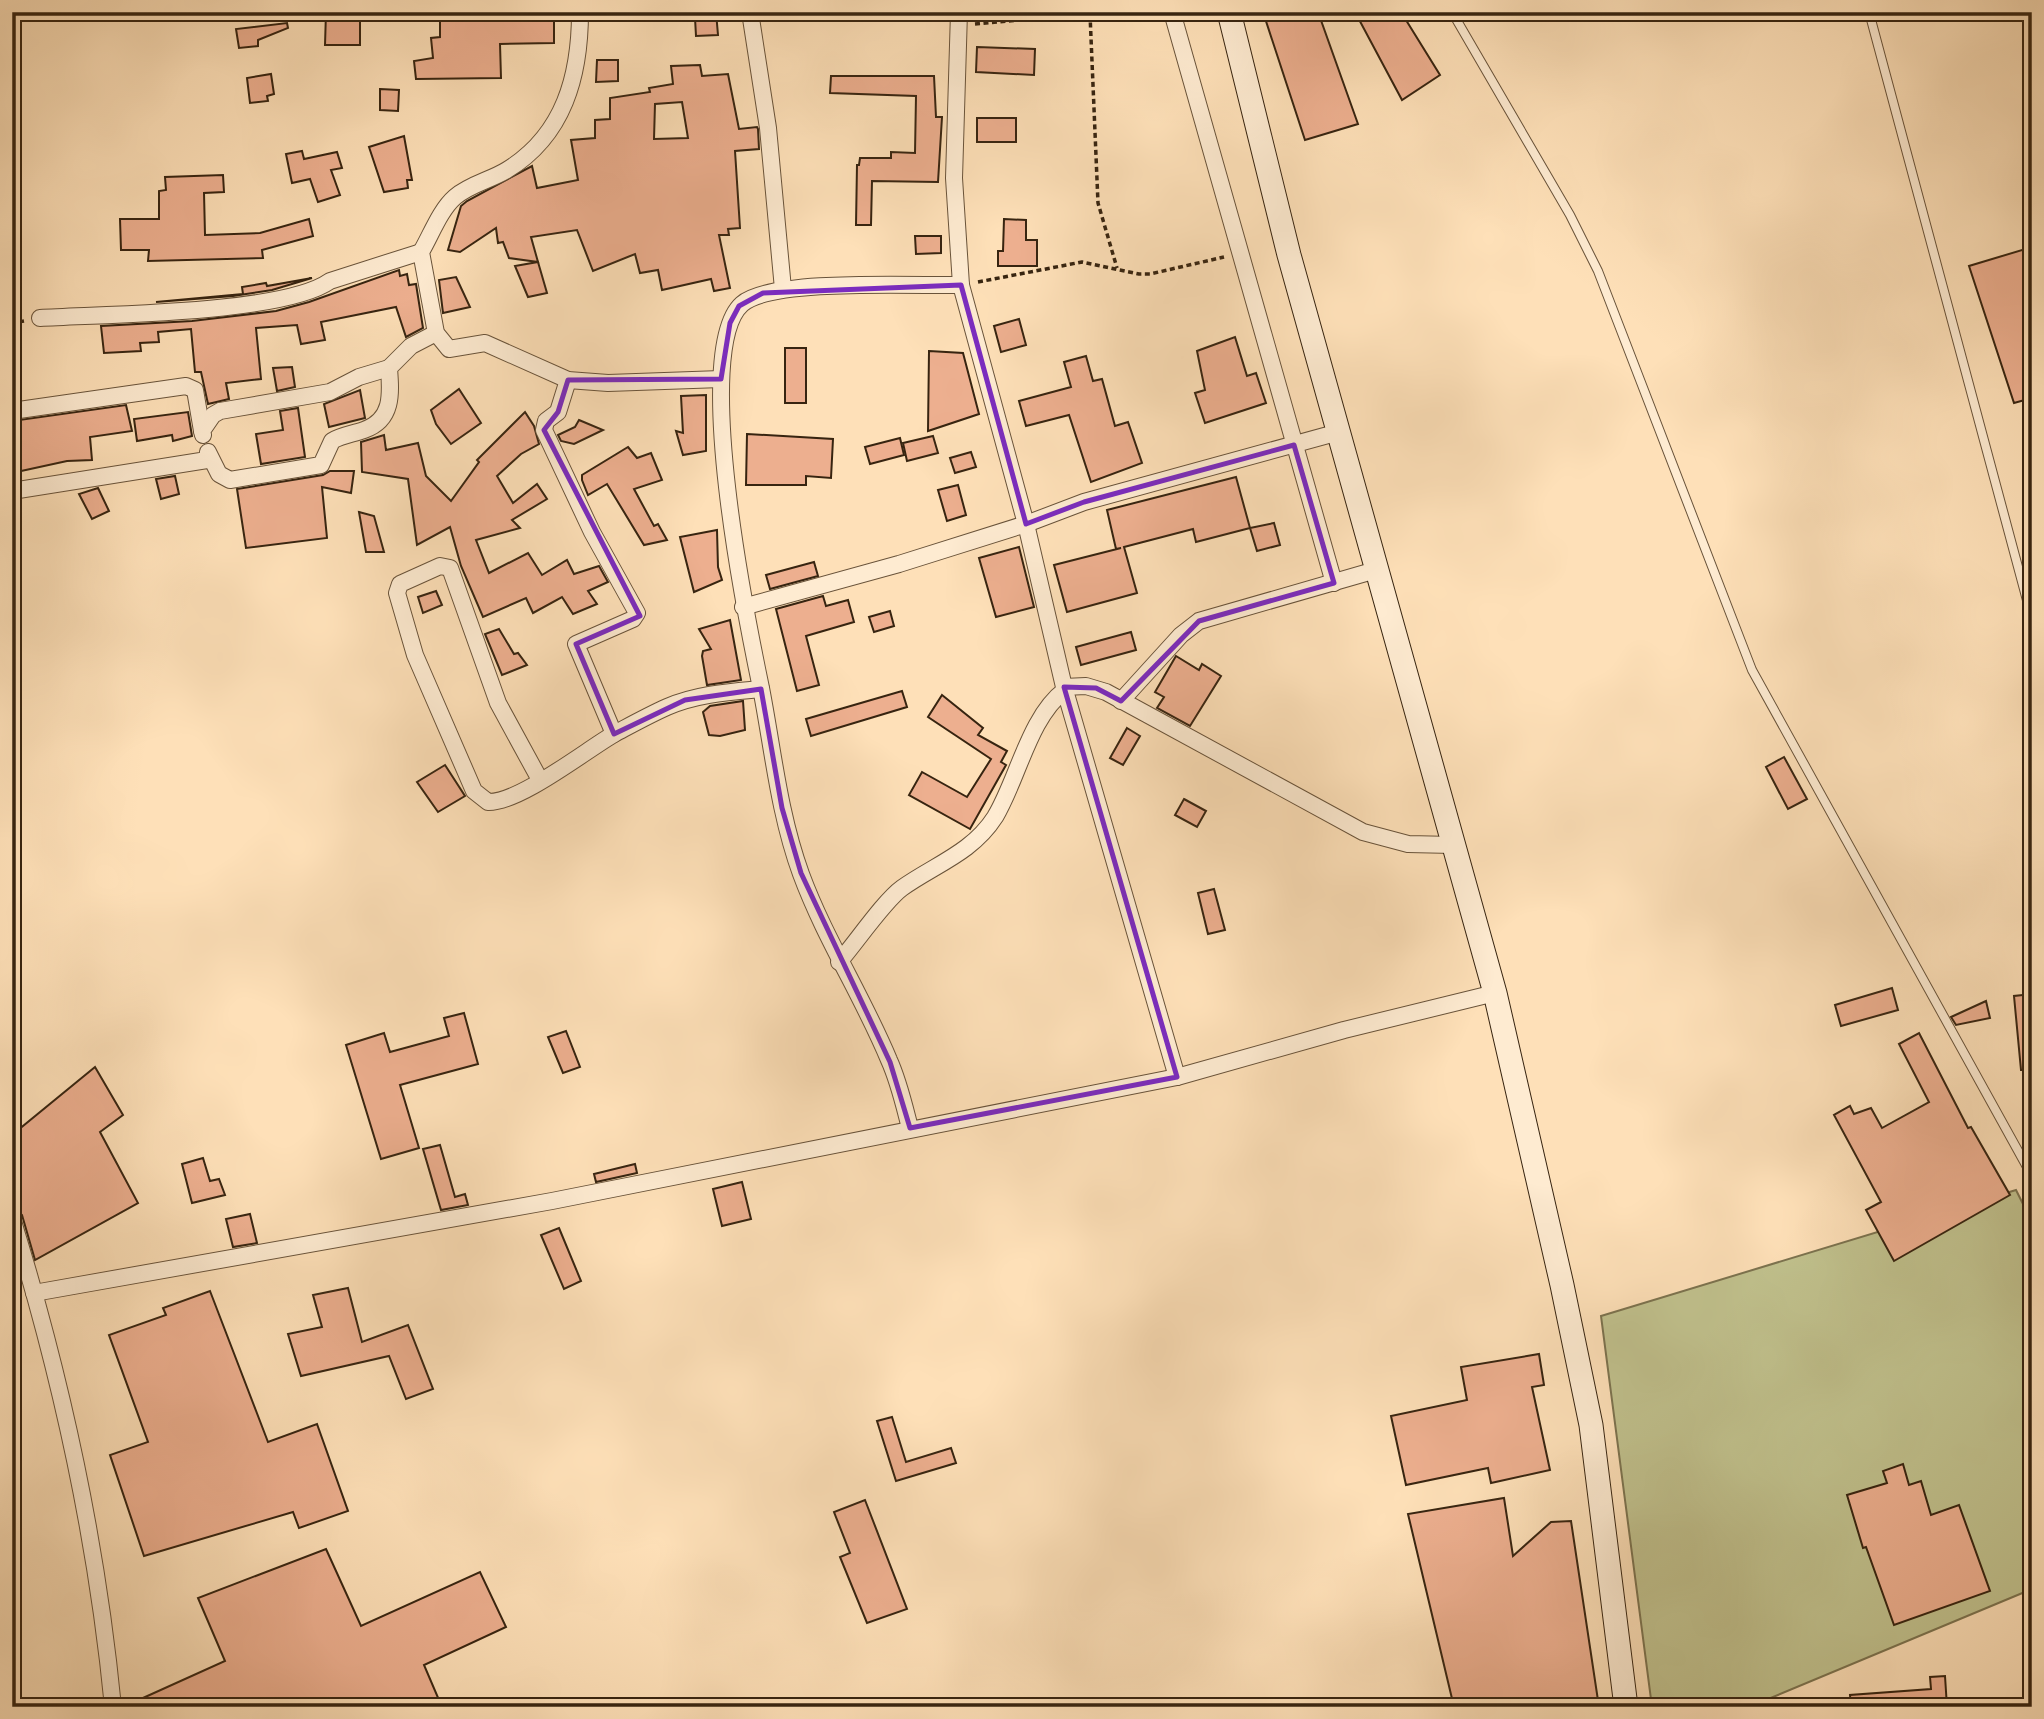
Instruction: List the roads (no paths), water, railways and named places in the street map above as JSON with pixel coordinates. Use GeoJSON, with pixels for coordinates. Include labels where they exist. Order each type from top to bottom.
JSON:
{"type":"FeatureCollection","features":[{"type":"Feature","properties":{"kind":"street"},"geometry":{"type":"LineString","coordinates":[[40,318],[206,309],[277,299],[320,289],[330,281],[421,252],[454,198],[508,170],[543,142],[565,105],[574,77],[580,12]]}},
{"type":"Feature","properties":{"kind":"street"},"geometry":{"type":"LineString","coordinates":[[750,12],[768,128],[783,289]]}},
{"type":"Feature","properties":{"kind":"street"},"geometry":{"type":"LineString","coordinates":[[1172,12],[1334,583]]}},
{"type":"Feature","properties":{"kind":"street"},"geometry":{"type":"LineString","coordinates":[[1229,12],[1289,255],[1494,993],[1568,1310],[1591,1425],[1626,1707]]}},
{"type":"Feature","properties":{"kind":"street"},"geometry":{"type":"LineString","coordinates":[[959,19],[954,178],[961,285],[1026,524],[1064,687],[1177,1077]]}},
{"type":"Feature","properties":{"kind":"street"},"geometry":{"type":"LineString","coordinates":[[421,252],[436,333],[449,349],[485,344],[568,380],[608,383],[722,379]]}},
{"type":"Feature","properties":{"kind":"street"},"geometry":{"type":"LineString","coordinates":[[911,1128],[890,1062],[839,962],[801,873],[786,821],[743,607],[729,505],[722,379],[725,339],[739,306],[750,298],[783,289],[961,285]]}},
{"type":"Feature","properties":{"kind":"street"},"geometry":{"type":"LineString","coordinates":[[202,431],[213,415],[220,411],[330,392],[359,377],[389,368],[403,352],[436,333]]}},
{"type":"Feature","properties":{"kind":"street"},"geometry":{"type":"LineString","coordinates":[[12,411],[187,386],[195,390],[198,396],[202,431],[208,452],[219,474],[230,480],[321,465],[332,440],[365,430],[383,418],[391,396],[389,368]]}},
{"type":"Feature","properties":{"kind":"street"},"geometry":{"type":"LineString","coordinates":[[568,380],[558,412],[546,421],[544,430],[592,532],[637,613],[633,619],[576,644],[614,734]]}},
{"type":"Feature","properties":{"kind":"street"},"geometry":{"type":"LineString","coordinates":[[743,607],[1026,524],[1084,502],[1339,432]]}},
{"type":"Feature","properties":{"kind":"street"},"geometry":{"type":"LineString","coordinates":[[12,491],[207,460],[208,452]]}},
{"type":"Feature","properties":{"kind":"street"},"geometry":{"type":"LineString","coordinates":[[540,780],[498,703],[450,568],[440,566],[400,584],[397,593],[415,654],[474,791],[488,802],[497,802],[540,780],[614,734],[685,700],[761,689]]}},
{"type":"Feature","properties":{"kind":"street"},"geometry":{"type":"LineString","coordinates":[[1121,701],[1181,635],[1199,621],[1376,570]]}},
{"type":"Feature","properties":{"kind":"street"},"geometry":{"type":"LineString","coordinates":[[1064,687],[1096,688],[1363,832],[1408,844],[1453,845]]}},
{"type":"Feature","properties":{"kind":"street"},"geometry":{"type":"LineString","coordinates":[[839,962],[900,889],[965,850],[983,834],[996,816],[1047,707],[1065,690],[1064,687]]}},
{"type":"Feature","properties":{"kind":"street"},"geometry":{"type":"LineString","coordinates":[[34,1293],[552,1201],[1177,1077],[1344,1030],[1494,993]]}},
{"type":"Feature","properties":{"kind":"street"},"geometry":{"type":"LineString","coordinates":[[12,1218],[64,1412],[100,1603],[113,1707]]}},
{"type":"Feature","properties":{"kind":"lane"},"geometry":{"type":"LineString","coordinates":[[1452,12],[1589,252],[1752,670],[2032,1176]]}},
{"type":"Feature","properties":{"kind":"lane"},"geometry":{"type":"LineString","coordinates":[[1868,12],[2032,619]]}}]}
